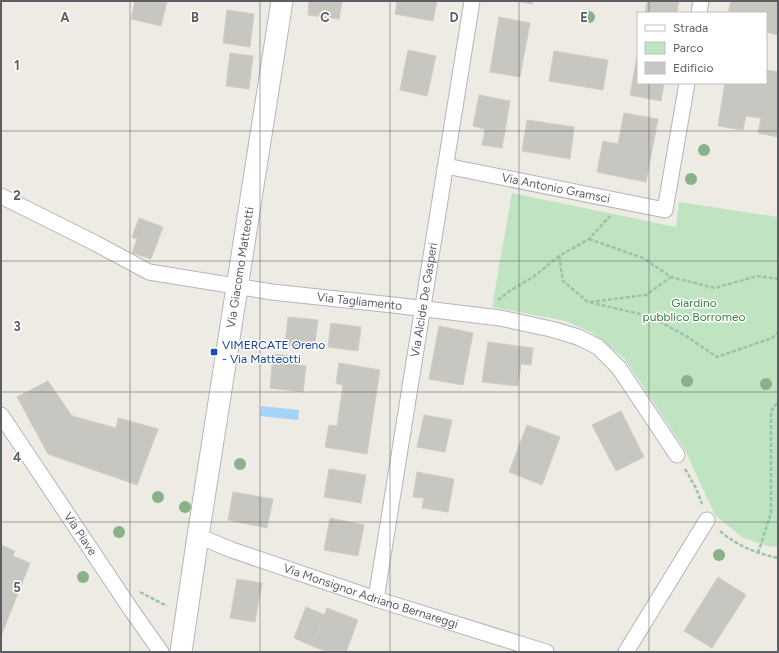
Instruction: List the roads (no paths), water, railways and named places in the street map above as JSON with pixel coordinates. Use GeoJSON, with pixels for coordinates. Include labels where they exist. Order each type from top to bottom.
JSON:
{"type":"FeatureCollection","features":[{"type":"Feature","properties":{"kind":"street","name":"Via Giacomo Matteotti"},"geometry":{"type":"LineString","coordinates":[[181,652],[282,1]]}},
{"type":"Feature","properties":{"kind":"street","name":"Via Alcide De Gasperi"},"geometry":{"type":"LineString","coordinates":[[376,599],[472,1]]}},
{"type":"Feature","properties":{"kind":"street"},"geometry":{"type":"LineString","coordinates":[[699,12],[701,1]]}},
{"type":"Feature","properties":{"kind":"street","name":"Via Antonio Gramsci"},"geometry":{"type":"LineString","coordinates":[[446,166],[666,210],[687,84]]}},
{"type":"Feature","properties":{"kind":"street","name":"Via Tagliamento"},"geometry":{"type":"LineString","coordinates":[[1,196],[96,243],[149,272],[272,292],[479,315],[551,329],[578,337],[598,347],[619,368],[677,454]]}},
{"type":"Feature","properties":{"kind":"street","name":"Via Piave"},"geometry":{"type":"LineString","coordinates":[[3,426],[161,652]]}},
{"type":"Feature","properties":{"kind":"street"},"geometry":{"type":"LineString","coordinates":[[626,652],[707,520]]}},
{"type":"Feature","properties":{"kind":"street","name":"Via Monsignor Adriano Bernareggi"},"geometry":{"type":"LineString","coordinates":[[198,536],[232,550],[376,599],[546,652]]}},
{"type":"Feature","properties":{"kind":"water"},"geometry":{"type":"Polygon","coordinates":[[[261,406],[299,410],[298,420],[260,416],[261,406]]]}},
{"type":"Feature","properties":{"kind":"place","name":"VIMERCATE Oreno - Via Matteotti"},"geometry":{"type":"Point","coordinates":[214,352]}},
{"type":"Feature","properties":{"kind":"park label","name":"Giardino pubblico Borromeo"},"geometry":{"type":"Point","coordinates":[694,310]}}]}
